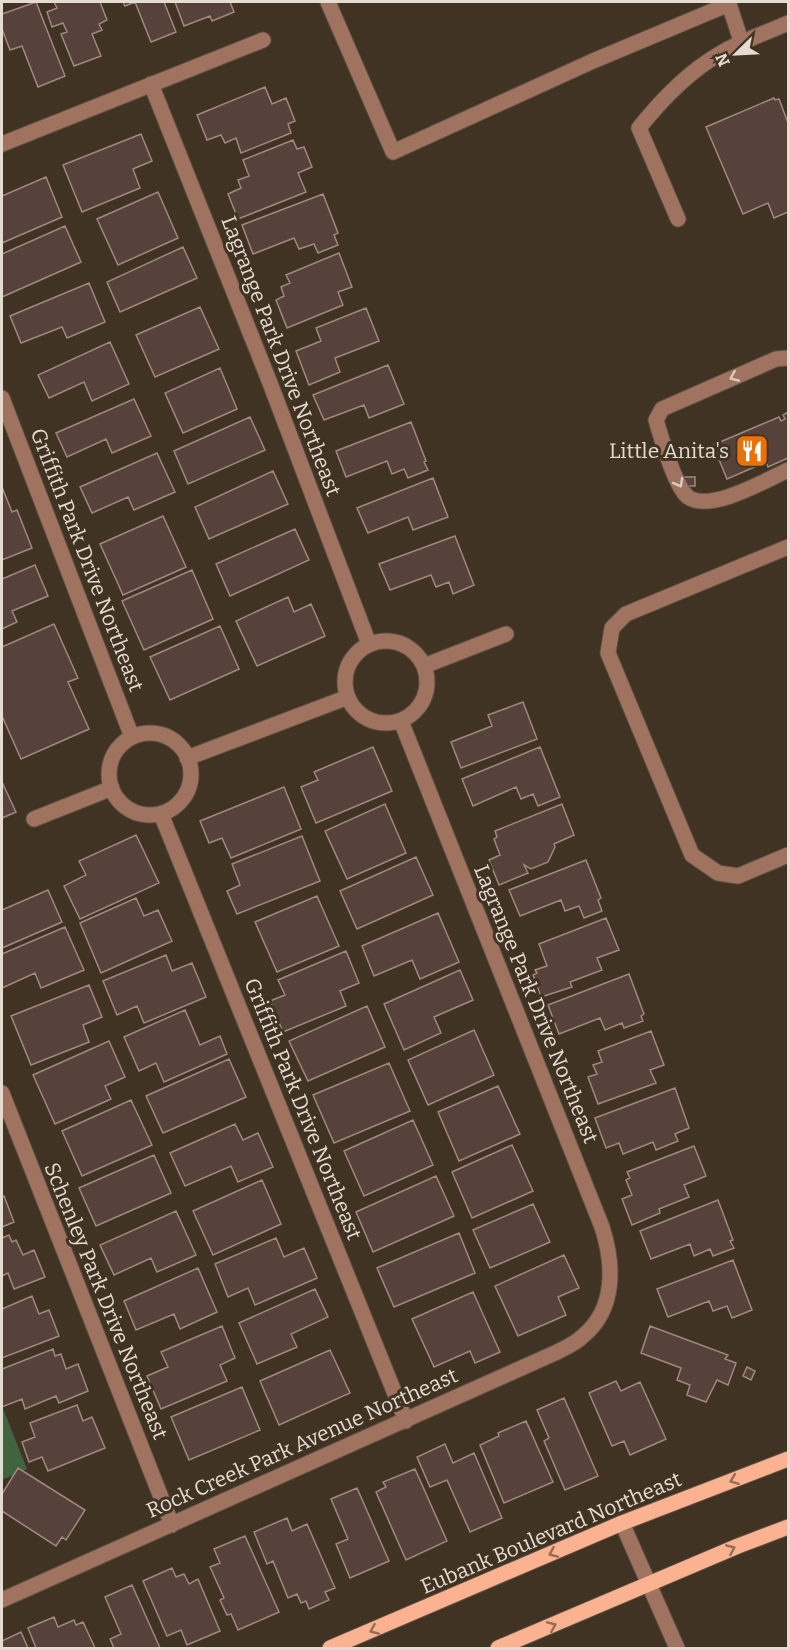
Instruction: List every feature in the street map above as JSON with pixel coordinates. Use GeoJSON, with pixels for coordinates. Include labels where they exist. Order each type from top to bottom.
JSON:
{"type":"FeatureCollection","features":[{"type":"Feature","properties":{"kind":"main road","name":"Eubank Boulevard Northeast"},"geometry":{"type":"LineString","coordinates":[[330,1648],[622,1523],[789,1458]]}},
{"type":"Feature","properties":{"kind":"main road"},"geometry":{"type":"LineString","coordinates":[[498,1648],[789,1527]]}},
{"type":"Feature","properties":{"kind":"street"},"geometry":{"type":"LineString","coordinates":[[328,2],[393,152],[592,61],[728,3],[742,44]]}},
{"type":"Feature","properties":{"kind":"street"},"geometry":{"type":"LineString","coordinates":[[678,219],[639,128],[680,83],[721,53],[789,23]]}},
{"type":"Feature","properties":{"kind":"street"},"geometry":{"type":"LineString","coordinates":[[2,144],[263,40]]}},
{"type":"Feature","properties":{"kind":"street","name":"Lagrange Park Drive Northeast"},"geometry":{"type":"LineString","coordinates":[[151,84],[274,394],[369,644]]}},
{"type":"Feature","properties":{"kind":"street"},"geometry":{"type":"LineString","coordinates":[[789,358],[776,359],[662,409],[656,420],[675,476],[687,497],[700,503],[718,501],[789,470]]}},
{"type":"Feature","properties":{"kind":"street","name":"Griffith Park Drive Northeast"},"geometry":{"type":"LineString","coordinates":[[2,398],[132,737]]}},
{"type":"Feature","properties":{"kind":"street"},"geometry":{"type":"LineString","coordinates":[[789,547],[626,614],[612,628],[608,653],[692,855],[718,873],[738,876],[789,855]]}},
{"type":"Feature","properties":{"kind":"street"},"geometry":{"type":"LineString","coordinates":[[424,666],[506,634]]}},
{"type":"Feature","properties":{"kind":"street"},"geometry":{"type":"LineString","coordinates":[[382,640],[401,644],[417,655],[424,666],[427,679],[424,698],[412,714],[401,721],[387,724],[373,722],[360,715],[345,691],[345,676],[349,663],[357,652],[369,644],[382,640]]}},
{"type":"Feature","properties":{"kind":"street"},"geometry":{"type":"LineString","coordinates":[[187,758],[348,697]]}},
{"type":"Feature","properties":{"kind":"street","name":"Lagrange Park Drive Northeast"},"geometry":{"type":"LineString","coordinates":[[401,721],[602,1227],[610,1260],[610,1285],[605,1306]]}},
{"type":"Feature","properties":{"kind":"street"},"geometry":{"type":"LineString","coordinates":[[145,733],[170,738],[180,746],[187,758],[191,771],[189,785],[183,798],[174,808],[161,814],[147,815],[134,812],[122,804],[109,780],[114,755],[122,744],[132,737],[145,733]]}},
{"type":"Feature","properties":{"kind":"street"},"geometry":{"type":"LineString","coordinates":[[34,819],[112,788]]}},
{"type":"Feature","properties":{"kind":"street","name":"Griffith Park Drive Northeast"},"geometry":{"type":"LineString","coordinates":[[161,814],[406,1421]]}},
{"type":"Feature","properties":{"kind":"street","name":"Schenley Park Drive Northeast"},"geometry":{"type":"LineString","coordinates":[[2,1093],[172,1524]]}},
{"type":"Feature","properties":{"kind":"street","name":"Rock Creek Park Avenue Northeast"},"geometry":{"type":"LineString","coordinates":[[2,1600],[406,1421],[574,1343],[597,1322],[605,1306]]}},
{"type":"Feature","properties":{"kind":"street"},"geometry":{"type":"LineString","coordinates":[[622,1523],[677,1648]]}},
{"type":"Feature","properties":{"kind":"green space"},"geometry":{"type":"Polygon","coordinates":[[[2,1406],[27,1469],[2,1480],[2,1406]]]}},
{"type":"Feature","properties":{"kind":"building"},"geometry":{"type":"Polygon","coordinates":[[[36,2],[65,76],[38,87],[22,46],[10,50],[2,29],[2,14],[36,2]]]}},
{"type":"Feature","properties":{"kind":"building"},"geometry":{"type":"Polygon","coordinates":[[[54,2],[100,2],[107,20],[99,24],[102,30],[92,34],[101,56],[74,66],[61,34],[67,32],[63,23],[52,27],[47,12],[57,8],[54,2]]]}},
{"type":"Feature","properties":{"kind":"building"},"geometry":{"type":"Polygon","coordinates":[[[123,2],[135,2],[125,6],[123,2]]]}},
{"type":"Feature","properties":{"kind":"building"},"geometry":{"type":"Polygon","coordinates":[[[135,2],[164,2],[176,32],[151,42],[135,2]]]}},
{"type":"Feature","properties":{"kind":"building"},"geometry":{"type":"Polygon","coordinates":[[[175,2],[230,2],[234,12],[212,21],[210,16],[184,26],[175,2]]]}},
{"type":"Feature","properties":{"kind":"building"},"geometry":{"type":"Polygon","coordinates":[[[265,87],[272,104],[286,98],[295,121],[288,124],[291,133],[241,153],[236,138],[225,143],[221,135],[207,140],[197,115],[265,87]]]}},
{"type":"Feature","properties":{"kind":"building"},"geometry":{"type":"Polygon","coordinates":[[[774,98],[779,99],[788,123],[788,212],[774,218],[768,203],[743,214],[706,127],[774,98]]]}},
{"type":"Feature","properties":{"kind":"building"},"geometry":{"type":"Polygon","coordinates":[[[141,134],[152,161],[133,169],[140,188],[82,212],[63,165],[141,134]]]}},
{"type":"Feature","properties":{"kind":"building"},"geometry":{"type":"Polygon","coordinates":[[[293,140],[297,149],[304,147],[312,167],[298,173],[306,192],[238,219],[228,194],[241,188],[238,180],[249,176],[243,160],[293,140]]]}},
{"type":"Feature","properties":{"kind":"building"},"geometry":{"type":"Polygon","coordinates":[[[46,177],[62,217],[2,243],[2,196],[46,177]]]}},
{"type":"Feature","properties":{"kind":"building"},"geometry":{"type":"Polygon","coordinates":[[[158,192],[178,238],[118,265],[97,219],[158,192]]]}},
{"type":"Feature","properties":{"kind":"building"},"geometry":{"type":"Polygon","coordinates":[[[323,194],[338,233],[334,235],[338,245],[318,253],[314,244],[299,249],[294,238],[253,254],[242,225],[323,194]]]}},
{"type":"Feature","properties":{"kind":"building"},"geometry":{"type":"Polygon","coordinates":[[[65,226],[81,262],[2,297],[2,254],[65,226]]]}},
{"type":"Feature","properties":{"kind":"building"},"geometry":{"type":"Polygon","coordinates":[[[183,247],[197,278],[120,312],[107,282],[183,247]]]}},
{"type":"Feature","properties":{"kind":"building"},"geometry":{"type":"Polygon","coordinates":[[[339,253],[352,287],[338,292],[343,305],[287,328],[276,300],[284,296],[281,287],[290,283],[286,275],[339,253]]]}},
{"type":"Feature","properties":{"kind":"building"},"geometry":{"type":"Polygon","coordinates":[[[89,283],[105,322],[67,338],[62,327],[21,343],[10,316],[89,283]]]}},
{"type":"Feature","properties":{"kind":"building"},"geometry":{"type":"Polygon","coordinates":[[[200,307],[219,349],[155,377],[136,335],[200,307]]]}},
{"type":"Feature","properties":{"kind":"building"},"geometry":{"type":"Polygon","coordinates":[[[366,308],[379,341],[335,358],[340,372],[309,385],[296,351],[321,341],[316,328],[366,308]]]}},
{"type":"Feature","properties":{"kind":"building"},"geometry":{"type":"Polygon","coordinates":[[[110,342],[129,384],[92,401],[84,382],[49,398],[38,375],[110,342]]]}},
{"type":"Feature","properties":{"kind":"building"},"geometry":{"type":"Polygon","coordinates":[[[388,365],[404,404],[369,418],[364,405],[324,420],[313,395],[388,365]]]}},
{"type":"Feature","properties":{"kind":"building"},"geometry":{"type":"Polygon","coordinates":[[[220,368],[237,409],[183,433],[165,393],[220,368]]]}},
{"type":"Feature","properties":{"kind":"building"},"geometry":{"type":"Polygon","coordinates":[[[134,399],[151,436],[112,453],[106,439],[67,457],[56,433],[134,399]]]}},
{"type":"Feature","properties":{"kind":"building","name":"Little Anita's"},"geometry":{"type":"Polygon","coordinates":[[[788,412],[788,458],[768,467],[766,462],[727,479],[713,445],[779,417],[781,421],[785,419],[783,415],[788,412]]]}},
{"type":"Feature","properties":{"kind":"building"},"geometry":{"type":"Polygon","coordinates":[[[250,417],[265,450],[188,484],[174,451],[250,417]]]}},
{"type":"Feature","properties":{"kind":"building"},"geometry":{"type":"Polygon","coordinates":[[[411,422],[428,470],[408,478],[404,469],[392,474],[387,461],[346,477],[336,451],[411,422]]]}},
{"type":"Feature","properties":{"kind":"building"},"geometry":{"type":"Polygon","coordinates":[[[157,453],[175,492],[134,510],[128,497],[92,513],[80,487],[157,453]]]}},
{"type":"Feature","properties":{"kind":"building"},"geometry":{"type":"Polygon","coordinates":[[[273,471],[288,504],[209,539],[195,507],[273,471]]]}},
{"type":"Feature","properties":{"kind":"building"},"geometry":{"type":"Polygon","coordinates":[[[683,477],[695,477],[695,486],[683,486],[683,477]]]}},
{"type":"Feature","properties":{"kind":"building"},"geometry":{"type":"Polygon","coordinates":[[[433,478],[448,517],[413,530],[408,517],[368,533],[357,508],[433,478]]]}},
{"type":"Feature","properties":{"kind":"building"},"geometry":{"type":"Polygon","coordinates":[[[2,487],[12,512],[17,510],[32,548],[2,560],[2,487]]]}},
{"type":"Feature","properties":{"kind":"building"},"geometry":{"type":"Polygon","coordinates":[[[163,516],[186,567],[123,595],[100,544],[163,516]]]}},
{"type":"Feature","properties":{"kind":"building"},"geometry":{"type":"Polygon","coordinates":[[[295,529],[309,560],[230,596],[216,564],[295,529]]]}},
{"type":"Feature","properties":{"kind":"building"},"geometry":{"type":"Polygon","coordinates":[[[455,536],[474,585],[453,594],[449,582],[436,587],[431,575],[390,590],[379,564],[455,536]]]}},
{"type":"Feature","properties":{"kind":"building"},"geometry":{"type":"Polygon","coordinates":[[[35,565],[48,596],[12,611],[17,622],[2,629],[2,579],[35,565]]]}},
{"type":"Feature","properties":{"kind":"building"},"geometry":{"type":"Polygon","coordinates":[[[192,570],[213,619],[144,650],[122,601],[192,570]]]}},
{"type":"Feature","properties":{"kind":"building"},"geometry":{"type":"Polygon","coordinates":[[[288,597],[294,612],[311,604],[325,636],[257,666],[236,621],[288,597]]]}},
{"type":"Feature","properties":{"kind":"building"},"geometry":{"type":"Polygon","coordinates":[[[54,624],[78,678],[68,682],[89,729],[21,759],[2,716],[2,647],[54,624]]]}},
{"type":"Feature","properties":{"kind":"building"},"geometry":{"type":"Polygon","coordinates":[[[220,626],[239,669],[170,700],[150,657],[220,626]]]}},
{"type":"Feature","properties":{"kind":"building"},"geometry":{"type":"Polygon","coordinates":[[[523,702],[537,739],[461,768],[451,742],[492,726],[488,715],[523,702]]]}},
{"type":"Feature","properties":{"kind":"building"},"geometry":{"type":"Polygon","coordinates":[[[373,747],[392,791],[316,823],[301,787],[318,780],[314,772],[373,747]]]}},
{"type":"Feature","properties":{"kind":"building"},"geometry":{"type":"Polygon","coordinates":[[[540,747],[560,797],[538,806],[533,794],[521,799],[516,787],[473,806],[462,779],[540,747]]]}},
{"type":"Feature","properties":{"kind":"building"},"geometry":{"type":"Polygon","coordinates":[[[2,782],[16,812],[2,818],[2,782]]]}},
{"type":"Feature","properties":{"kind":"building"},"geometry":{"type":"Polygon","coordinates":[[[284,787],[301,829],[231,858],[222,838],[209,843],[200,821],[284,787]]]}},
{"type":"Feature","properties":{"kind":"building"},"geometry":{"type":"Polygon","coordinates":[[[385,804],[406,853],[347,879],[325,831],[385,804]]]}},
{"type":"Feature","properties":{"kind":"building"},"geometry":{"type":"Polygon","coordinates":[[[562,804],[574,835],[554,844],[555,847],[548,862],[531,869],[524,865],[528,873],[499,885],[489,860],[500,855],[494,839],[497,837],[495,831],[562,804]]]}},
{"type":"Feature","properties":{"kind":"building"},"geometry":{"type":"Polygon","coordinates":[[[136,835],[159,883],[80,919],[64,886],[86,875],[79,861],[136,835]]]}},
{"type":"Feature","properties":{"kind":"building"},"geometry":{"type":"Polygon","coordinates":[[[302,836],[320,881],[237,914],[227,891],[240,885],[232,864],[302,836]]]}},
{"type":"Feature","properties":{"kind":"building"},"geometry":{"type":"Polygon","coordinates":[[[416,857],[433,895],[357,929],[340,891],[416,857]]]}},
{"type":"Feature","properties":{"kind":"building"},"geometry":{"type":"Polygon","coordinates":[[[586,860],[601,898],[598,900],[602,911],[584,918],[579,906],[565,911],[561,900],[520,916],[509,890],[586,860]]]}},
{"type":"Feature","properties":{"kind":"building"},"geometry":{"type":"Polygon","coordinates":[[[48,890],[62,922],[2,948],[2,910],[48,890]]]}},
{"type":"Feature","properties":{"kind":"building"},"geometry":{"type":"Polygon","coordinates":[[[317,896],[339,946],[277,972],[255,922],[317,896]]]}},
{"type":"Feature","properties":{"kind":"building"},"geometry":{"type":"Polygon","coordinates":[[[136,898],[144,916],[158,910],[172,941],[101,973],[80,923],[136,898]]]}},
{"type":"Feature","properties":{"kind":"building"},"geometry":{"type":"Polygon","coordinates":[[[438,913],[459,962],[420,979],[412,960],[374,976],[362,946],[438,913]]]}},
{"type":"Feature","properties":{"kind":"building"},"geometry":{"type":"Polygon","coordinates":[[[606,918],[619,950],[597,958],[602,970],[570,982],[572,987],[541,997],[533,975],[537,973],[535,970],[547,966],[539,944],[606,918]]]}},
{"type":"Feature","properties":{"kind":"building"},"geometry":{"type":"Polygon","coordinates":[[[65,927],[84,970],[41,988],[35,973],[2,988],[2,954],[65,927]]]}},
{"type":"Feature","properties":{"kind":"building"},"geometry":{"type":"Polygon","coordinates":[[[346,951],[359,983],[340,991],[346,1006],[283,1032],[270,1001],[285,995],[278,980],[346,951]]]}},
{"type":"Feature","properties":{"kind":"building"},"geometry":{"type":"Polygon","coordinates":[[[166,955],[172,971],[192,963],[206,997],[144,1023],[137,1006],[117,1015],[103,981],[166,955]]]}},
{"type":"Feature","properties":{"kind":"building"},"geometry":{"type":"Polygon","coordinates":[[[460,970],[473,1000],[434,1017],[441,1033],[404,1050],[384,1004],[460,970]]]}},
{"type":"Feature","properties":{"kind":"building"},"geometry":{"type":"Polygon","coordinates":[[[629,974],[644,1014],[641,1016],[643,1021],[624,1028],[622,1023],[605,1030],[600,1018],[559,1034],[548,1005],[629,974]]]}},
{"type":"Feature","properties":{"kind":"building"},"geometry":{"type":"Polygon","coordinates":[[[89,985],[102,1017],[83,1025],[89,1042],[31,1065],[11,1016],[89,985]]]}},
{"type":"Feature","properties":{"kind":"building"},"geometry":{"type":"Polygon","coordinates":[[[367,1006],[385,1047],[308,1081],[289,1041],[367,1006]]]}},
{"type":"Feature","properties":{"kind":"building"},"geometry":{"type":"Polygon","coordinates":[[[185,1010],[200,1045],[220,1036],[227,1054],[164,1082],[156,1063],[139,1071],[124,1037],[185,1010]]]}},
{"type":"Feature","properties":{"kind":"building"},"geometry":{"type":"Polygon","coordinates":[[[474,1030],[494,1075],[428,1105],[408,1060],[474,1030]]]}},
{"type":"Feature","properties":{"kind":"building"},"geometry":{"type":"Polygon","coordinates":[[[651,1031],[664,1065],[650,1070],[656,1083],[598,1104],[588,1077],[597,1074],[593,1065],[602,1062],[598,1051],[651,1031]]]}},
{"type":"Feature","properties":{"kind":"building"},"geometry":{"type":"Polygon","coordinates":[[[109,1041],[125,1077],[105,1086],[111,1099],[55,1124],[33,1075],[109,1041]]]}},
{"type":"Feature","properties":{"kind":"building"},"geometry":{"type":"Polygon","coordinates":[[[229,1059],[246,1097],[163,1133],[146,1096],[229,1059]]]}},
{"type":"Feature","properties":{"kind":"building"},"geometry":{"type":"Polygon","coordinates":[[[389,1063],[410,1111],[334,1143],[313,1095],[389,1063]]]}},
{"type":"Feature","properties":{"kind":"building"},"geometry":{"type":"Polygon","coordinates":[[[498,1086],[520,1134],[459,1161],[438,1112],[498,1086]]]}},
{"type":"Feature","properties":{"kind":"building"},"geometry":{"type":"Polygon","coordinates":[[[675,1088],[689,1128],[675,1134],[678,1141],[656,1150],[653,1142],[623,1154],[619,1143],[606,1148],[595,1118],[675,1088]]]}},
{"type":"Feature","properties":{"kind":"building"},"geometry":{"type":"Polygon","coordinates":[[[131,1100],[152,1145],[82,1176],[62,1131],[131,1100]]]}},
{"type":"Feature","properties":{"kind":"building"},"geometry":{"type":"Polygon","coordinates":[[[413,1120],[433,1165],[364,1196],[344,1151],[413,1120]]]}},
{"type":"Feature","properties":{"kind":"building"},"geometry":{"type":"Polygon","coordinates":[[[235,1124],[243,1140],[258,1133],[273,1167],[238,1182],[231,1166],[185,1186],[170,1153],[235,1124]]]}},
{"type":"Feature","properties":{"kind":"building"},"geometry":{"type":"Polygon","coordinates":[[[512,1145],[533,1191],[472,1218],[452,1172],[512,1145]]]}},
{"type":"Feature","properties":{"kind":"building"},"geometry":{"type":"Polygon","coordinates":[[[694,1146],[706,1176],[684,1185],[689,1197],[659,1209],[660,1213],[632,1225],[622,1199],[632,1195],[626,1180],[630,1178],[627,1172],[694,1146]]]}},
{"type":"Feature","properties":{"kind":"building"},"geometry":{"type":"Polygon","coordinates":[[[154,1155],[171,1193],[96,1226],[79,1188],[154,1155]]]}},
{"type":"Feature","properties":{"kind":"building"},"geometry":{"type":"Polygon","coordinates":[[[436,1176],[454,1216],[373,1252],[356,1212],[436,1176]]]}},
{"type":"Feature","properties":{"kind":"building"},"geometry":{"type":"Polygon","coordinates":[[[262,1180],[281,1224],[213,1255],[193,1211],[262,1180]]]}},
{"type":"Feature","properties":{"kind":"building"},"geometry":{"type":"Polygon","coordinates":[[[4,1196],[14,1222],[2,1227],[2,1197],[4,1196]]]}},
{"type":"Feature","properties":{"kind":"building"},"geometry":{"type":"Polygon","coordinates":[[[718,1200],[734,1248],[713,1256],[710,1249],[694,1256],[690,1244],[651,1259],[640,1231],[718,1200]]]}},
{"type":"Feature","properties":{"kind":"building"},"geometry":{"type":"Polygon","coordinates":[[[533,1204],[550,1242],[490,1268],[473,1230],[533,1204]]]}},
{"type":"Feature","properties":{"kind":"building"},"geometry":{"type":"Polygon","coordinates":[[[176,1211],[196,1255],[157,1272],[151,1258],[114,1275],[100,1245],[176,1211]]]}},
{"type":"Feature","properties":{"kind":"building"},"geometry":{"type":"Polygon","coordinates":[[[459,1233],[475,1273],[394,1307],[377,1268],[459,1233]]]}},
{"type":"Feature","properties":{"kind":"building"},"geometry":{"type":"Polygon","coordinates":[[[9,1235],[12,1242],[16,1240],[23,1255],[34,1250],[45,1277],[14,1289],[8,1273],[2,1276],[2,1238],[9,1235]]]}},
{"type":"Feature","properties":{"kind":"building"},"geometry":{"type":"Polygon","coordinates":[[[276,1238],[284,1257],[304,1248],[317,1278],[255,1305],[248,1288],[228,1297],[215,1264],[276,1238]]]}},
{"type":"Feature","properties":{"kind":"building"},"geometry":{"type":"Polygon","coordinates":[[[564,1255],[579,1288],[558,1297],[566,1315],[518,1336],[495,1286],[564,1255]]]}},
{"type":"Feature","properties":{"kind":"building"},"geometry":{"type":"Polygon","coordinates":[[[733,1260],[752,1310],[732,1318],[727,1306],[713,1311],[709,1301],[668,1317],[657,1289],[733,1260]]]}},
{"type":"Feature","properties":{"kind":"building"},"geometry":{"type":"Polygon","coordinates":[[[198,1268],[217,1312],[180,1329],[174,1314],[136,1330],[124,1301],[198,1268]]]}},
{"type":"Feature","properties":{"kind":"building"},"geometry":{"type":"Polygon","coordinates":[[[315,1289],[328,1317],[291,1334],[297,1347],[257,1364],[239,1323],[315,1289]]]}},
{"type":"Feature","properties":{"kind":"building"},"geometry":{"type":"Polygon","coordinates":[[[473,1292],[500,1352],[475,1363],[470,1351],[434,1367],[412,1319],[473,1292]]]}},
{"type":"Feature","properties":{"kind":"building"},"geometry":{"type":"Polygon","coordinates":[[[32,1296],[39,1314],[49,1310],[59,1336],[2,1358],[2,1309],[32,1296]]]}},
{"type":"Feature","properties":{"kind":"building"},"geometry":{"type":"Polygon","coordinates":[[[222,1326],[235,1358],[220,1365],[227,1381],[161,1409],[147,1376],[168,1367],[161,1352],[222,1326]]]}},
{"type":"Feature","properties":{"kind":"building"},"geometry":{"type":"Polygon","coordinates":[[[650,1326],[728,1355],[725,1359],[736,1363],[728,1385],[717,1380],[706,1402],[687,1395],[690,1385],[677,1380],[681,1368],[641,1353],[650,1326]]]}},
{"type":"Feature","properties":{"kind":"building"},"geometry":{"type":"Polygon","coordinates":[[[53,1349],[55,1356],[61,1354],[66,1369],[78,1364],[88,1391],[59,1403],[56,1396],[25,1409],[22,1399],[2,1407],[2,1369],[53,1349]]]}},
{"type":"Feature","properties":{"kind":"building"},"geometry":{"type":"Polygon","coordinates":[[[330,1350],[350,1393],[279,1425],[260,1381],[330,1350]]]}},
{"type":"Feature","properties":{"kind":"building"},"geometry":{"type":"Polygon","coordinates":[[[747,1367],[755,1371],[751,1380],[743,1376],[747,1367]]]}},
{"type":"Feature","properties":{"kind":"building"},"geometry":{"type":"Polygon","coordinates":[[[616,1381],[621,1391],[640,1382],[666,1439],[630,1455],[624,1441],[612,1446],[589,1393],[616,1381]]]}},
{"type":"Feature","properties":{"kind":"building"},"geometry":{"type":"Polygon","coordinates":[[[242,1387],[260,1430],[189,1460],[171,1417],[242,1387]]]}},
{"type":"Feature","properties":{"kind":"building"},"geometry":{"type":"Polygon","coordinates":[[[564,1398],[598,1476],[565,1490],[544,1441],[549,1438],[537,1410],[564,1398]]]}},
{"type":"Feature","properties":{"kind":"building"},"geometry":{"type":"Polygon","coordinates":[[[77,1405],[83,1421],[92,1417],[105,1448],[48,1471],[42,1457],[29,1462],[22,1442],[35,1437],[30,1423],[77,1405]]]}},
{"type":"Feature","properties":{"kind":"building"},"geometry":{"type":"Polygon","coordinates":[[[526,1421],[553,1482],[504,1503],[480,1445],[499,1436],[498,1433],[526,1421]]]}},
{"type":"Feature","properties":{"kind":"building"},"geometry":{"type":"Polygon","coordinates":[[[445,1444],[453,1463],[474,1453],[502,1518],[470,1532],[447,1480],[430,1487],[417,1457],[445,1444]]]}},
{"type":"Feature","properties":{"kind":"building"},"geometry":{"type":"Polygon","coordinates":[[[18,1468],[85,1510],[66,1540],[62,1537],[56,1546],[2,1511],[2,1494],[18,1468]]]}},
{"type":"Feature","properties":{"kind":"building"},"geometry":{"type":"Polygon","coordinates":[[[415,1469],[447,1541],[406,1560],[376,1492],[386,1487],[383,1482],[415,1469]]]}},
{"type":"Feature","properties":{"kind":"building"},"geometry":{"type":"Polygon","coordinates":[[[357,1488],[389,1561],[350,1578],[336,1544],[348,1539],[331,1499],[357,1488]]]}},
{"type":"Feature","properties":{"kind":"building"},"geometry":{"type":"Polygon","coordinates":[[[287,1518],[292,1531],[307,1524],[335,1588],[325,1592],[329,1600],[309,1609],[306,1601],[301,1603],[297,1594],[288,1598],[273,1561],[267,1564],[254,1532],[287,1518]]]}},
{"type":"Feature","properties":{"kind":"building"},"geometry":{"type":"Polygon","coordinates":[[[245,1536],[279,1612],[238,1630],[231,1614],[227,1615],[220,1600],[224,1598],[210,1567],[220,1563],[214,1549],[245,1536]]]}},
{"type":"Feature","properties":{"kind":"building"},"geometry":{"type":"Polygon","coordinates":[[[172,1568],[176,1577],[184,1574],[189,1584],[198,1579],[220,1631],[187,1645],[181,1630],[167,1636],[143,1581],[172,1568]]]}},
{"type":"Feature","properties":{"kind":"building"},"geometry":{"type":"Polygon","coordinates":[[[132,1585],[160,1648],[114,1648],[110,1639],[121,1634],[105,1597],[132,1585]]]}},
{"type":"Feature","properties":{"kind":"building"},"geometry":{"type":"Polygon","coordinates":[[[54,1617],[58,1627],[74,1620],[76,1625],[83,1622],[95,1648],[36,1648],[28,1628],[54,1617]]]}},
{"type":"Feature","properties":{"kind":"building"},"geometry":{"type":"Polygon","coordinates":[[[21,1632],[28,1648],[2,1648],[2,1641],[21,1632]]]}},
{"type":"Feature","properties":{"kind":"place","name":"Little Anita's"},"geometry":{"type":"Point","coordinates":[752,451]}}]}
